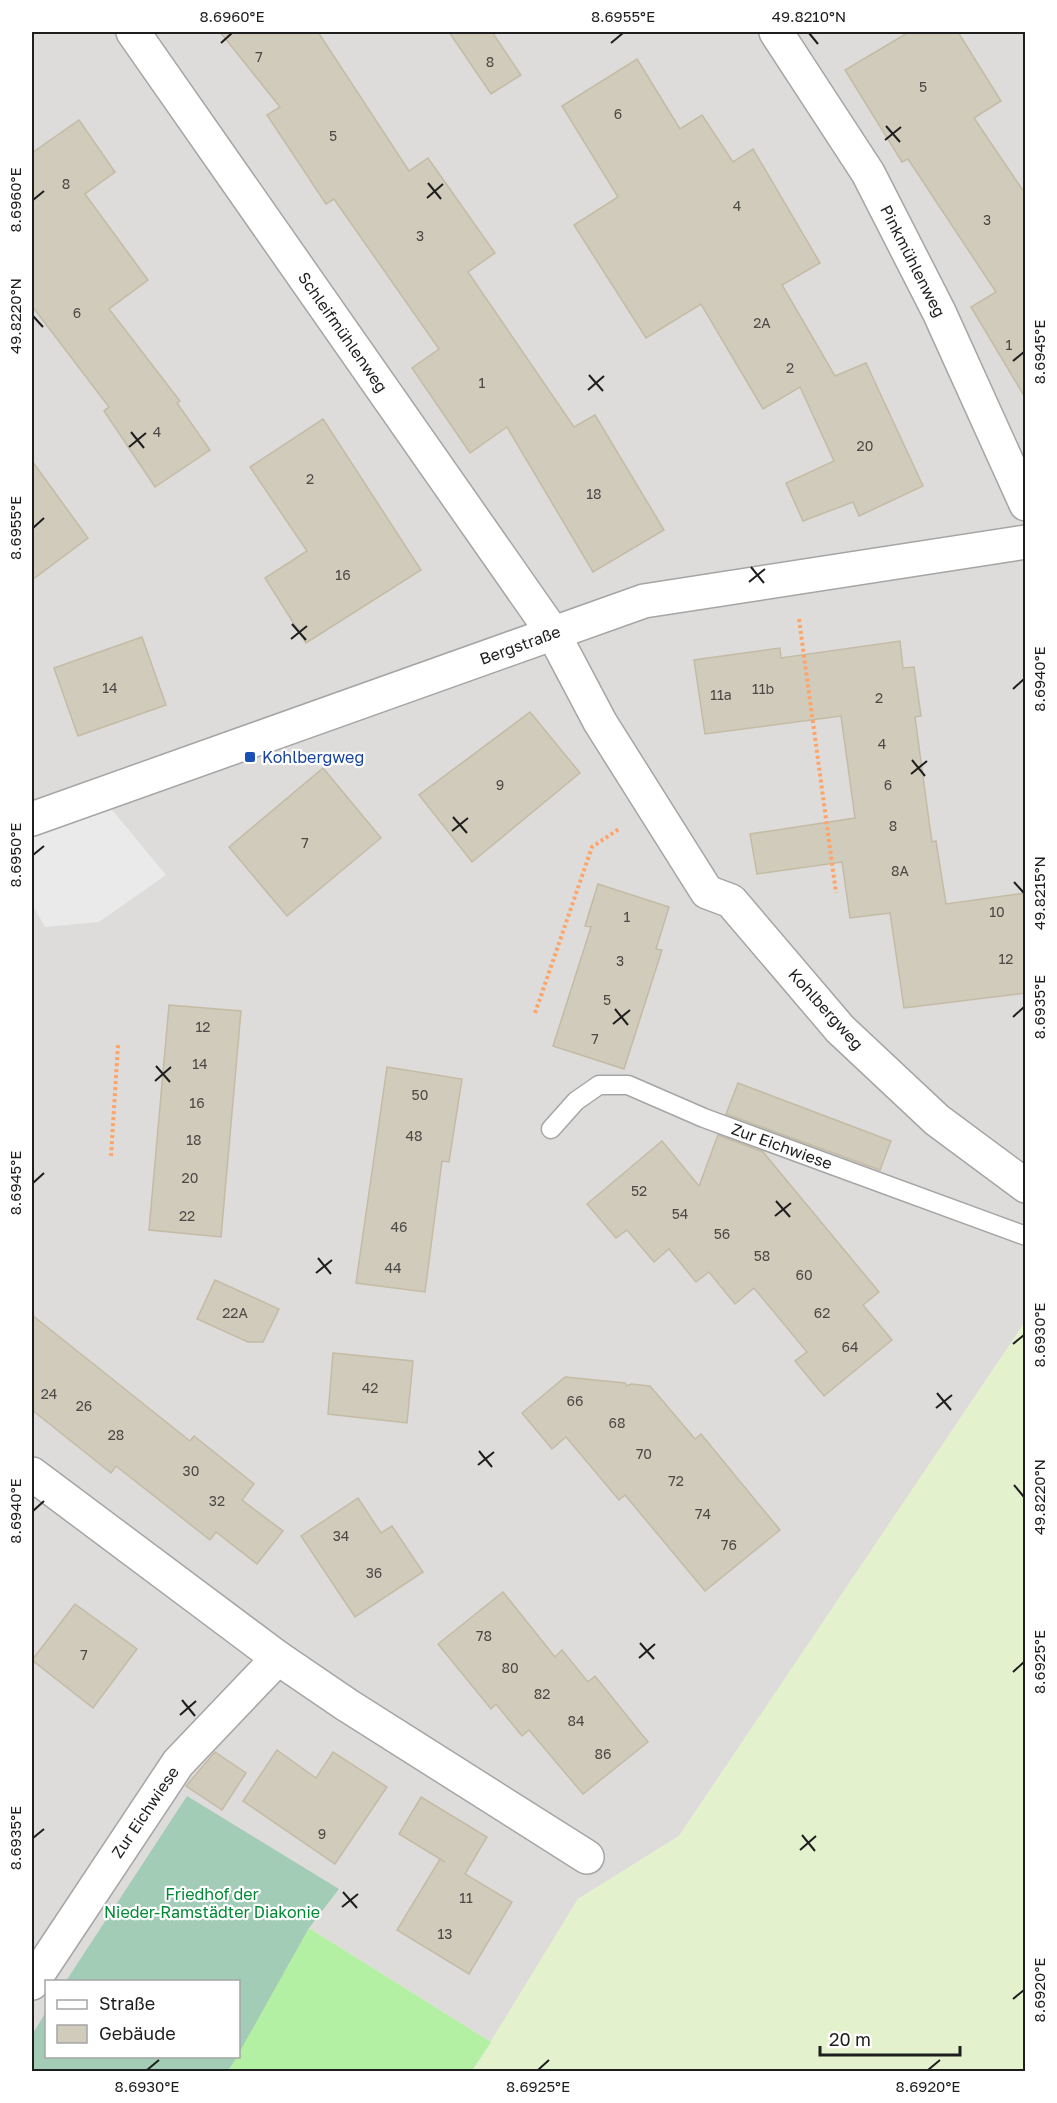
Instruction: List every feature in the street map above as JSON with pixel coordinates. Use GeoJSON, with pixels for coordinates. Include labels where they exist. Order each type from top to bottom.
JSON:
{"type":"FeatureCollection","features":[{"type":"Feature","properties":{"kind":"street","name":"Schleifmühlenweg"},"geometry":{"type":"LineString","coordinates":[[134,32],[553,633]]}},
{"type":"Feature","properties":{"kind":"street","name":"Pinkmühlenweg"},"geometry":{"type":"LineString","coordinates":[[776,32],[868,173],[939,312],[1026,504]]}},
{"type":"Feature","properties":{"kind":"street","name":"Bergstraße"},"geometry":{"type":"LineString","coordinates":[[32,819],[644,601],[794,576],[1026,542]]}},
{"type":"Feature","properties":{"kind":"street","name":"Kohlbergweg"},"geometry":{"type":"LineString","coordinates":[[553,633],[600,722],[707,892],[731,901],[840,1029],[937,1120],[1026,1186]]}},
{"type":"Feature","properties":{"kind":"street"},"geometry":{"type":"LineString","coordinates":[[32,1474],[278,1658],[347,1705],[587,1857]]}},
{"type":"Feature","properties":{"kind":"street","name":"Zur Eichwiese"},"geometry":{"type":"LineString","coordinates":[[32,1983],[178,1763],[278,1658]]}},
{"type":"Feature","properties":{"kind":"lane","name":"Zur Eichwiese"},"geometry":{"type":"LineString","coordinates":[[551,1129],[576,1101],[599,1085],[628,1085],[704,1118],[1026,1236]]}},
{"type":"Feature","properties":{"kind":"path"},"geometry":{"type":"LineString","coordinates":[[794,576],[836,893]]}},
{"type":"Feature","properties":{"kind":"path"},"geometry":{"type":"LineString","coordinates":[[535,1013],[592,847],[653,808]]}},
{"type":"Feature","properties":{"kind":"path"},"geometry":{"type":"LineString","coordinates":[[111,1156],[118,1045]]}},
{"type":"Feature","properties":{"kind":"shaded area"},"geometry":{"type":"Polygon","coordinates":[[[32,32],[1025,32],[1025,1322],[679,1836],[578,1899],[491,2042],[309,1928],[240,2051],[240,1980],[45,1980],[45,2058],[236,2058],[228,2071],[32,2072],[32,32]]]}},
{"type":"Feature","properties":{"kind":"shaded area"},"geometry":{"type":"Polygon","coordinates":[[[104,800],[166,875],[99,922],[45,927],[32,904],[32,839],[104,800]]]}},
{"type":"Feature","properties":{"kind":"green space"},"geometry":{"type":"Polygon","coordinates":[[[1025,1322],[1025,2071],[472,2072],[578,1899],[679,1836],[1025,1322]]]}},
{"type":"Feature","properties":{"kind":"green space","name":"Friedhof der Nieder-Ramstädter Diakonie"},"geometry":{"type":"Polygon","coordinates":[[[187,1796],[339,1889],[309,1928],[240,2051],[240,1980],[67,1980],[187,1796]]]}},
{"type":"Feature","properties":{"kind":"green space"},"geometry":{"type":"Polygon","coordinates":[[[309,1928],[491,2042],[472,2071],[228,2072],[236,2058],[240,2058],[240,2051],[309,1928]]]}},
{"type":"Feature","properties":{"kind":"green space"},"geometry":{"type":"Polygon","coordinates":[[[45,2014],[45,2058],[236,2058],[228,2071],[32,2071],[32,2035],[45,2014]]]}},
{"type":"Feature","properties":{"kind":"building"},"geometry":{"type":"Polygon","coordinates":[[[220,32],[318,32],[409,171],[428,158],[495,253],[468,272],[574,427],[595,415],[664,530],[593,572],[507,427],[470,453],[412,368],[439,349],[334,199],[326,204],[267,115],[280,107],[220,32]]]}},
{"type":"Feature","properties":{"kind":"building"},"geometry":{"type":"Polygon","coordinates":[[[449,32],[492,32],[521,75],[491,94],[449,32]]]}},
{"type":"Feature","properties":{"kind":"building"},"geometry":{"type":"Polygon","coordinates":[[[909,32],[958,32],[1001,101],[974,118],[1026,195],[1026,399],[971,307],[996,292],[908,159],[902,162],[845,70],[909,32]]]}},
{"type":"Feature","properties":{"kind":"building"},"geometry":{"type":"Polygon","coordinates":[[[637,59],[680,129],[702,115],[733,162],[753,149],[820,263],[782,285],[835,376],[866,363],[923,486],[859,516],[853,502],[803,521],[786,483],[834,461],[800,387],[763,409],[701,304],[646,338],[574,225],[618,197],[562,106],[637,59]]]}},
{"type":"Feature","properties":{"kind":"building"},"geometry":{"type":"Polygon","coordinates":[[[79,120],[115,172],[85,194],[148,280],[109,309],[180,401],[177,403],[210,450],[155,487],[104,411],[109,407],[32,306],[32,153],[79,120]]]}},
{"type":"Feature","properties":{"kind":"building"},"geometry":{"type":"Polygon","coordinates":[[[323,419],[421,570],[306,643],[265,578],[307,551],[250,467],[323,419]]]}},
{"type":"Feature","properties":{"kind":"building"},"geometry":{"type":"Polygon","coordinates":[[[32,461],[88,538],[32,580],[32,461]]]}},
{"type":"Feature","properties":{"kind":"building"},"geometry":{"type":"Polygon","coordinates":[[[142,637],[166,705],[78,736],[54,668],[142,637]]]}},
{"type":"Feature","properties":{"kind":"building"},"geometry":{"type":"Polygon","coordinates":[[[900,641],[903,668],[914,667],[921,716],[915,717],[926,799],[932,842],[936,841],[946,904],[1026,893],[1026,993],[904,1008],[890,913],[850,918],[842,862],[757,874],[750,834],[855,818],[841,716],[705,734],[694,660],[780,648],[781,658],[900,641]]]}},
{"type":"Feature","properties":{"kind":"building"},"geometry":{"type":"Polygon","coordinates":[[[530,712],[580,773],[472,862],[419,795],[530,712]]]}},
{"type":"Feature","properties":{"kind":"building"},"geometry":{"type":"Polygon","coordinates":[[[323,768],[381,838],[287,916],[229,847],[323,768]]]}},
{"type":"Feature","properties":{"kind":"building"},"geometry":{"type":"Polygon","coordinates":[[[598,884],[669,907],[656,949],[662,950],[624,1069],[553,1046],[591,927],[585,926],[598,884]]]}},
{"type":"Feature","properties":{"kind":"building"},"geometry":{"type":"Polygon","coordinates":[[[169,1005],[241,1011],[221,1237],[149,1230],[169,1005]]]}},
{"type":"Feature","properties":{"kind":"building"},"geometry":{"type":"Polygon","coordinates":[[[387,1067],[462,1079],[449,1162],[442,1161],[425,1292],[356,1283],[387,1067]]]}},
{"type":"Feature","properties":{"kind":"building"},"geometry":{"type":"Polygon","coordinates":[[[738,1083],[891,1141],[880,1170],[726,1114],[738,1083]]]}},
{"type":"Feature","properties":{"kind":"building"},"geometry":{"type":"Polygon","coordinates":[[[718,1135],[763,1152],[879,1292],[863,1305],[892,1340],[824,1396],[795,1361],[807,1352],[754,1288],[735,1304],[709,1272],[696,1282],[669,1249],[654,1262],[627,1230],[616,1238],[587,1204],[662,1141],[699,1186],[718,1135]]]}},
{"type":"Feature","properties":{"kind":"building"},"geometry":{"type":"Polygon","coordinates":[[[215,1280],[279,1309],[263,1342],[248,1342],[197,1319],[215,1280]]]}},
{"type":"Feature","properties":{"kind":"building"},"geometry":{"type":"Polygon","coordinates":[[[32,1315],[190,1441],[194,1436],[254,1484],[242,1500],[283,1531],[257,1564],[216,1532],[210,1540],[116,1466],[111,1473],[32,1410],[32,1315]]]}},
{"type":"Feature","properties":{"kind":"building"},"geometry":{"type":"Polygon","coordinates":[[[333,1353],[413,1361],[407,1423],[328,1414],[333,1353]]]}},
{"type":"Feature","properties":{"kind":"building"},"geometry":{"type":"Polygon","coordinates":[[[565,1377],[625,1383],[627,1386],[631,1384],[650,1386],[695,1439],[701,1434],[780,1530],[705,1591],[625,1495],[619,1500],[566,1437],[552,1449],[522,1413],[565,1377]]]}},
{"type":"Feature","properties":{"kind":"building"},"geometry":{"type":"Polygon","coordinates":[[[358,1498],[381,1533],[392,1526],[423,1572],[355,1617],[301,1536],[358,1498]]]}},
{"type":"Feature","properties":{"kind":"building"},"geometry":{"type":"Polygon","coordinates":[[[503,1592],[555,1657],[562,1650],[588,1682],[595,1676],[648,1742],[583,1794],[529,1730],[522,1736],[496,1704],[491,1709],[438,1644],[503,1592]]]}},
{"type":"Feature","properties":{"kind":"building"},"geometry":{"type":"Polygon","coordinates":[[[75,1604],[137,1649],[93,1708],[32,1660],[75,1604]]]}},
{"type":"Feature","properties":{"kind":"building"},"geometry":{"type":"Polygon","coordinates":[[[277,1750],[316,1778],[333,1752],[387,1787],[335,1864],[243,1801],[277,1750]]]}},
{"type":"Feature","properties":{"kind":"building"},"geometry":{"type":"Polygon","coordinates":[[[215,1752],[246,1773],[222,1810],[186,1786],[215,1752]]]}},
{"type":"Feature","properties":{"kind":"building"},"geometry":{"type":"Polygon","coordinates":[[[421,1797],[487,1837],[465,1874],[512,1902],[469,1974],[397,1930],[440,1859],[445,1862],[399,1834],[421,1797]]]}},
{"type":"Feature","properties":{"kind":"place","name":"Kohlbergweg"},"geometry":{"type":"Point","coordinates":[250,757]}}]}
